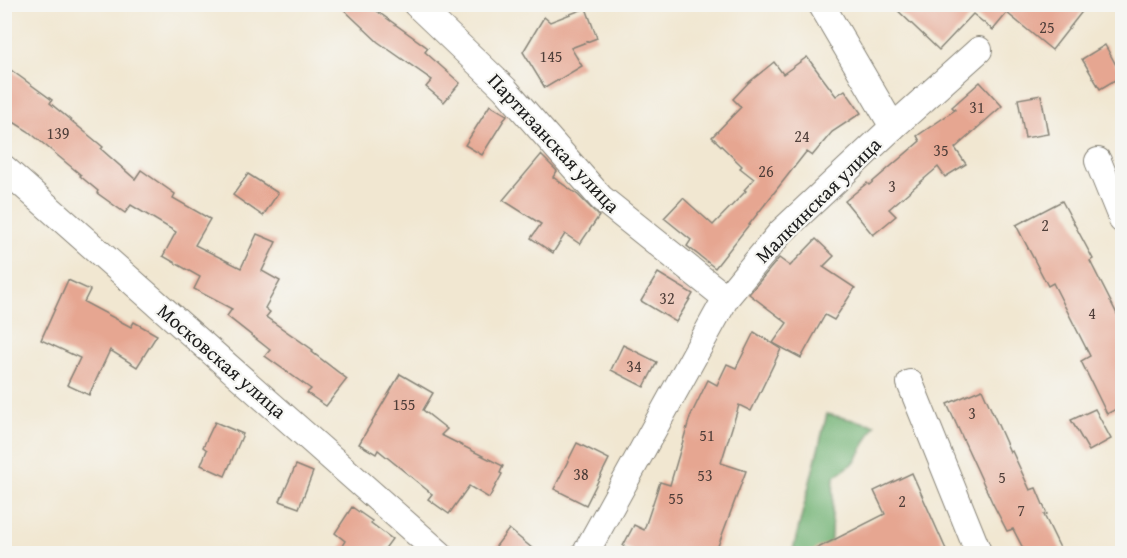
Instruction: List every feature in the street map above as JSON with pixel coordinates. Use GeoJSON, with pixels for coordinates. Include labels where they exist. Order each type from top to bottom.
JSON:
{"type":"FeatureCollection","features":[{"type":"Feature","properties":{"kind":"street","name":"Партизанская улица"},"geometry":{"type":"LineString","coordinates":[[416,4],[506,89],[601,198],[726,298]]}},
{"type":"Feature","properties":{"kind":"street","name":"Малкинская улица"},"geometry":{"type":"LineString","coordinates":[[585,554],[726,298],[781,232],[893,127],[821,4]]}},
{"type":"Feature","properties":{"kind":"street"},"geometry":{"type":"LineString","coordinates":[[893,127],[979,50]]}},
{"type":"Feature","properties":{"kind":"street"},"geometry":{"type":"LineString","coordinates":[[1098,161],[1122,220]]}},
{"type":"Feature","properties":{"kind":"street","name":"Московская улица"},"geometry":{"type":"LineString","coordinates":[[4,168],[440,554]]}},
{"type":"Feature","properties":{"kind":"street"},"geometry":{"type":"LineString","coordinates":[[910,383],[979,554]]}},
{"type":"Feature","properties":{"kind":"green space"},"geometry":{"type":"Polygon","coordinates":[[[827,414],[875,425],[855,462],[834,477],[830,553],[792,554],[827,414]]]}},
{"type":"Feature","properties":{"kind":"building"},"geometry":{"type":"Polygon","coordinates":[[[338,4],[367,4],[428,48],[425,52],[460,83],[444,102],[426,87],[432,80],[378,42],[338,4]]]}},
{"type":"Feature","properties":{"kind":"building"},"geometry":{"type":"Polygon","coordinates":[[[891,4],[1088,4],[1052,50],[1007,13],[993,30],[973,14],[939,50],[891,4]]]}},
{"type":"Feature","properties":{"kind":"building"},"geometry":{"type":"Polygon","coordinates":[[[586,8],[597,38],[571,48],[582,66],[545,88],[523,52],[544,17],[550,22],[586,8]]]}},
{"type":"Feature","properties":{"kind":"building"},"geometry":{"type":"Polygon","coordinates":[[[1105,45],[1122,76],[1100,89],[1082,59],[1105,45]]]}},
{"type":"Feature","properties":{"kind":"building"},"geometry":{"type":"Polygon","coordinates":[[[807,57],[836,96],[845,90],[861,113],[832,132],[812,156],[806,152],[715,268],[687,246],[691,240],[664,218],[683,198],[713,225],[746,191],[744,190],[754,179],[740,168],[742,166],[712,137],[741,107],[733,99],[748,83],[774,62],[783,74],[807,57]]]}},
{"type":"Feature","properties":{"kind":"building"},"geometry":{"type":"Polygon","coordinates":[[[4,65],[52,100],[50,103],[103,147],[101,149],[135,179],[141,170],[175,194],[173,198],[210,219],[195,245],[241,268],[257,234],[276,242],[262,271],[280,281],[265,308],[270,312],[266,317],[313,350],[312,352],[347,379],[326,406],[307,393],[311,389],[265,356],[270,350],[227,316],[232,309],[194,289],[200,277],[163,256],[176,232],[131,205],[125,213],[97,193],[98,191],[81,175],[28,131],[4,116],[4,65]]]}},
{"type":"Feature","properties":{"kind":"building"},"geometry":{"type":"Polygon","coordinates":[[[980,82],[1002,106],[955,148],[966,164],[945,177],[938,167],[889,209],[896,216],[873,235],[845,201],[867,183],[869,185],[920,141],[917,136],[955,110],[952,107],[980,82]]]}},
{"type":"Feature","properties":{"kind":"building"},"geometry":{"type":"Polygon","coordinates":[[[1041,95],[1048,134],[1025,138],[1018,99],[1041,95]]]}},
{"type":"Feature","properties":{"kind":"building"},"geometry":{"type":"Polygon","coordinates":[[[490,105],[507,115],[482,155],[465,145],[490,105]]]}},
{"type":"Feature","properties":{"kind":"building"},"geometry":{"type":"Polygon","coordinates":[[[541,155],[557,171],[553,177],[578,195],[599,216],[580,244],[565,234],[553,253],[531,238],[541,224],[503,200],[541,155]]]}},
{"type":"Feature","properties":{"kind":"building"},"geometry":{"type":"Polygon","coordinates":[[[248,174],[278,193],[263,216],[233,195],[248,174]]]}},
{"type":"Feature","properties":{"kind":"building"},"geometry":{"type":"Polygon","coordinates":[[[1062,201],[1093,259],[1090,261],[1122,324],[1122,406],[1107,414],[1081,361],[1090,356],[1053,283],[1048,286],[1016,225],[1062,201]]]}},
{"type":"Feature","properties":{"kind":"building"},"geometry":{"type":"Polygon","coordinates":[[[816,239],[834,256],[823,267],[855,288],[834,320],[825,315],[801,358],[773,343],[787,323],[749,294],[779,258],[790,266],[816,239]]]}},
{"type":"Feature","properties":{"kind":"building"},"geometry":{"type":"Polygon","coordinates":[[[658,273],[693,294],[676,322],[641,301],[658,273]]]}},
{"type":"Feature","properties":{"kind":"building"},"geometry":{"type":"Polygon","coordinates":[[[68,280],[90,290],[84,302],[131,327],[134,322],[157,335],[137,367],[110,350],[89,395],[67,385],[80,358],[41,340],[68,280]]]}},
{"type":"Feature","properties":{"kind":"building"},"geometry":{"type":"Polygon","coordinates":[[[754,332],[781,349],[751,411],[739,405],[721,463],[746,471],[715,554],[639,554],[623,546],[634,525],[644,530],[660,482],[670,485],[690,417],[708,380],[717,385],[727,364],[736,368],[754,332]]]}},
{"type":"Feature","properties":{"kind":"building"},"geometry":{"type":"Polygon","coordinates":[[[623,345],[657,362],[644,387],[611,370],[623,345]]]}},
{"type":"Feature","properties":{"kind":"building"},"geometry":{"type":"Polygon","coordinates":[[[400,374],[433,393],[423,410],[447,429],[441,435],[503,466],[500,473],[502,474],[489,498],[469,486],[449,514],[428,499],[432,494],[378,450],[376,454],[359,444],[400,374]]]}},
{"type":"Feature","properties":{"kind":"building"},"geometry":{"type":"Polygon","coordinates":[[[982,389],[1030,490],[1036,488],[1047,514],[1044,515],[1063,554],[1026,554],[1013,529],[1007,531],[992,502],[947,404],[982,389]]]}},
{"type":"Feature","properties":{"kind":"building"},"geometry":{"type":"Polygon","coordinates":[[[1095,409],[1111,439],[1089,451],[1071,420],[1095,409]]]}},
{"type":"Feature","properties":{"kind":"building"},"geometry":{"type":"Polygon","coordinates":[[[215,422],[243,434],[225,476],[201,465],[207,450],[203,447],[215,422]]]}},
{"type":"Feature","properties":{"kind":"building"},"geometry":{"type":"Polygon","coordinates":[[[577,443],[609,459],[586,505],[554,489],[577,443]]]}},
{"type":"Feature","properties":{"kind":"building"},"geometry":{"type":"Polygon","coordinates":[[[296,465],[313,472],[299,508],[280,501],[296,465]]]}},
{"type":"Feature","properties":{"kind":"building"},"geometry":{"type":"Polygon","coordinates":[[[912,473],[948,554],[806,554],[885,514],[874,491],[912,473]]]}},
{"type":"Feature","properties":{"kind":"building"},"geometry":{"type":"Polygon","coordinates":[[[352,507],[392,539],[381,554],[337,554],[345,541],[335,533],[352,507]]]}},
{"type":"Feature","properties":{"kind":"building"},"geometry":{"type":"Polygon","coordinates":[[[509,529],[539,554],[490,554],[509,529]]]}}]}
